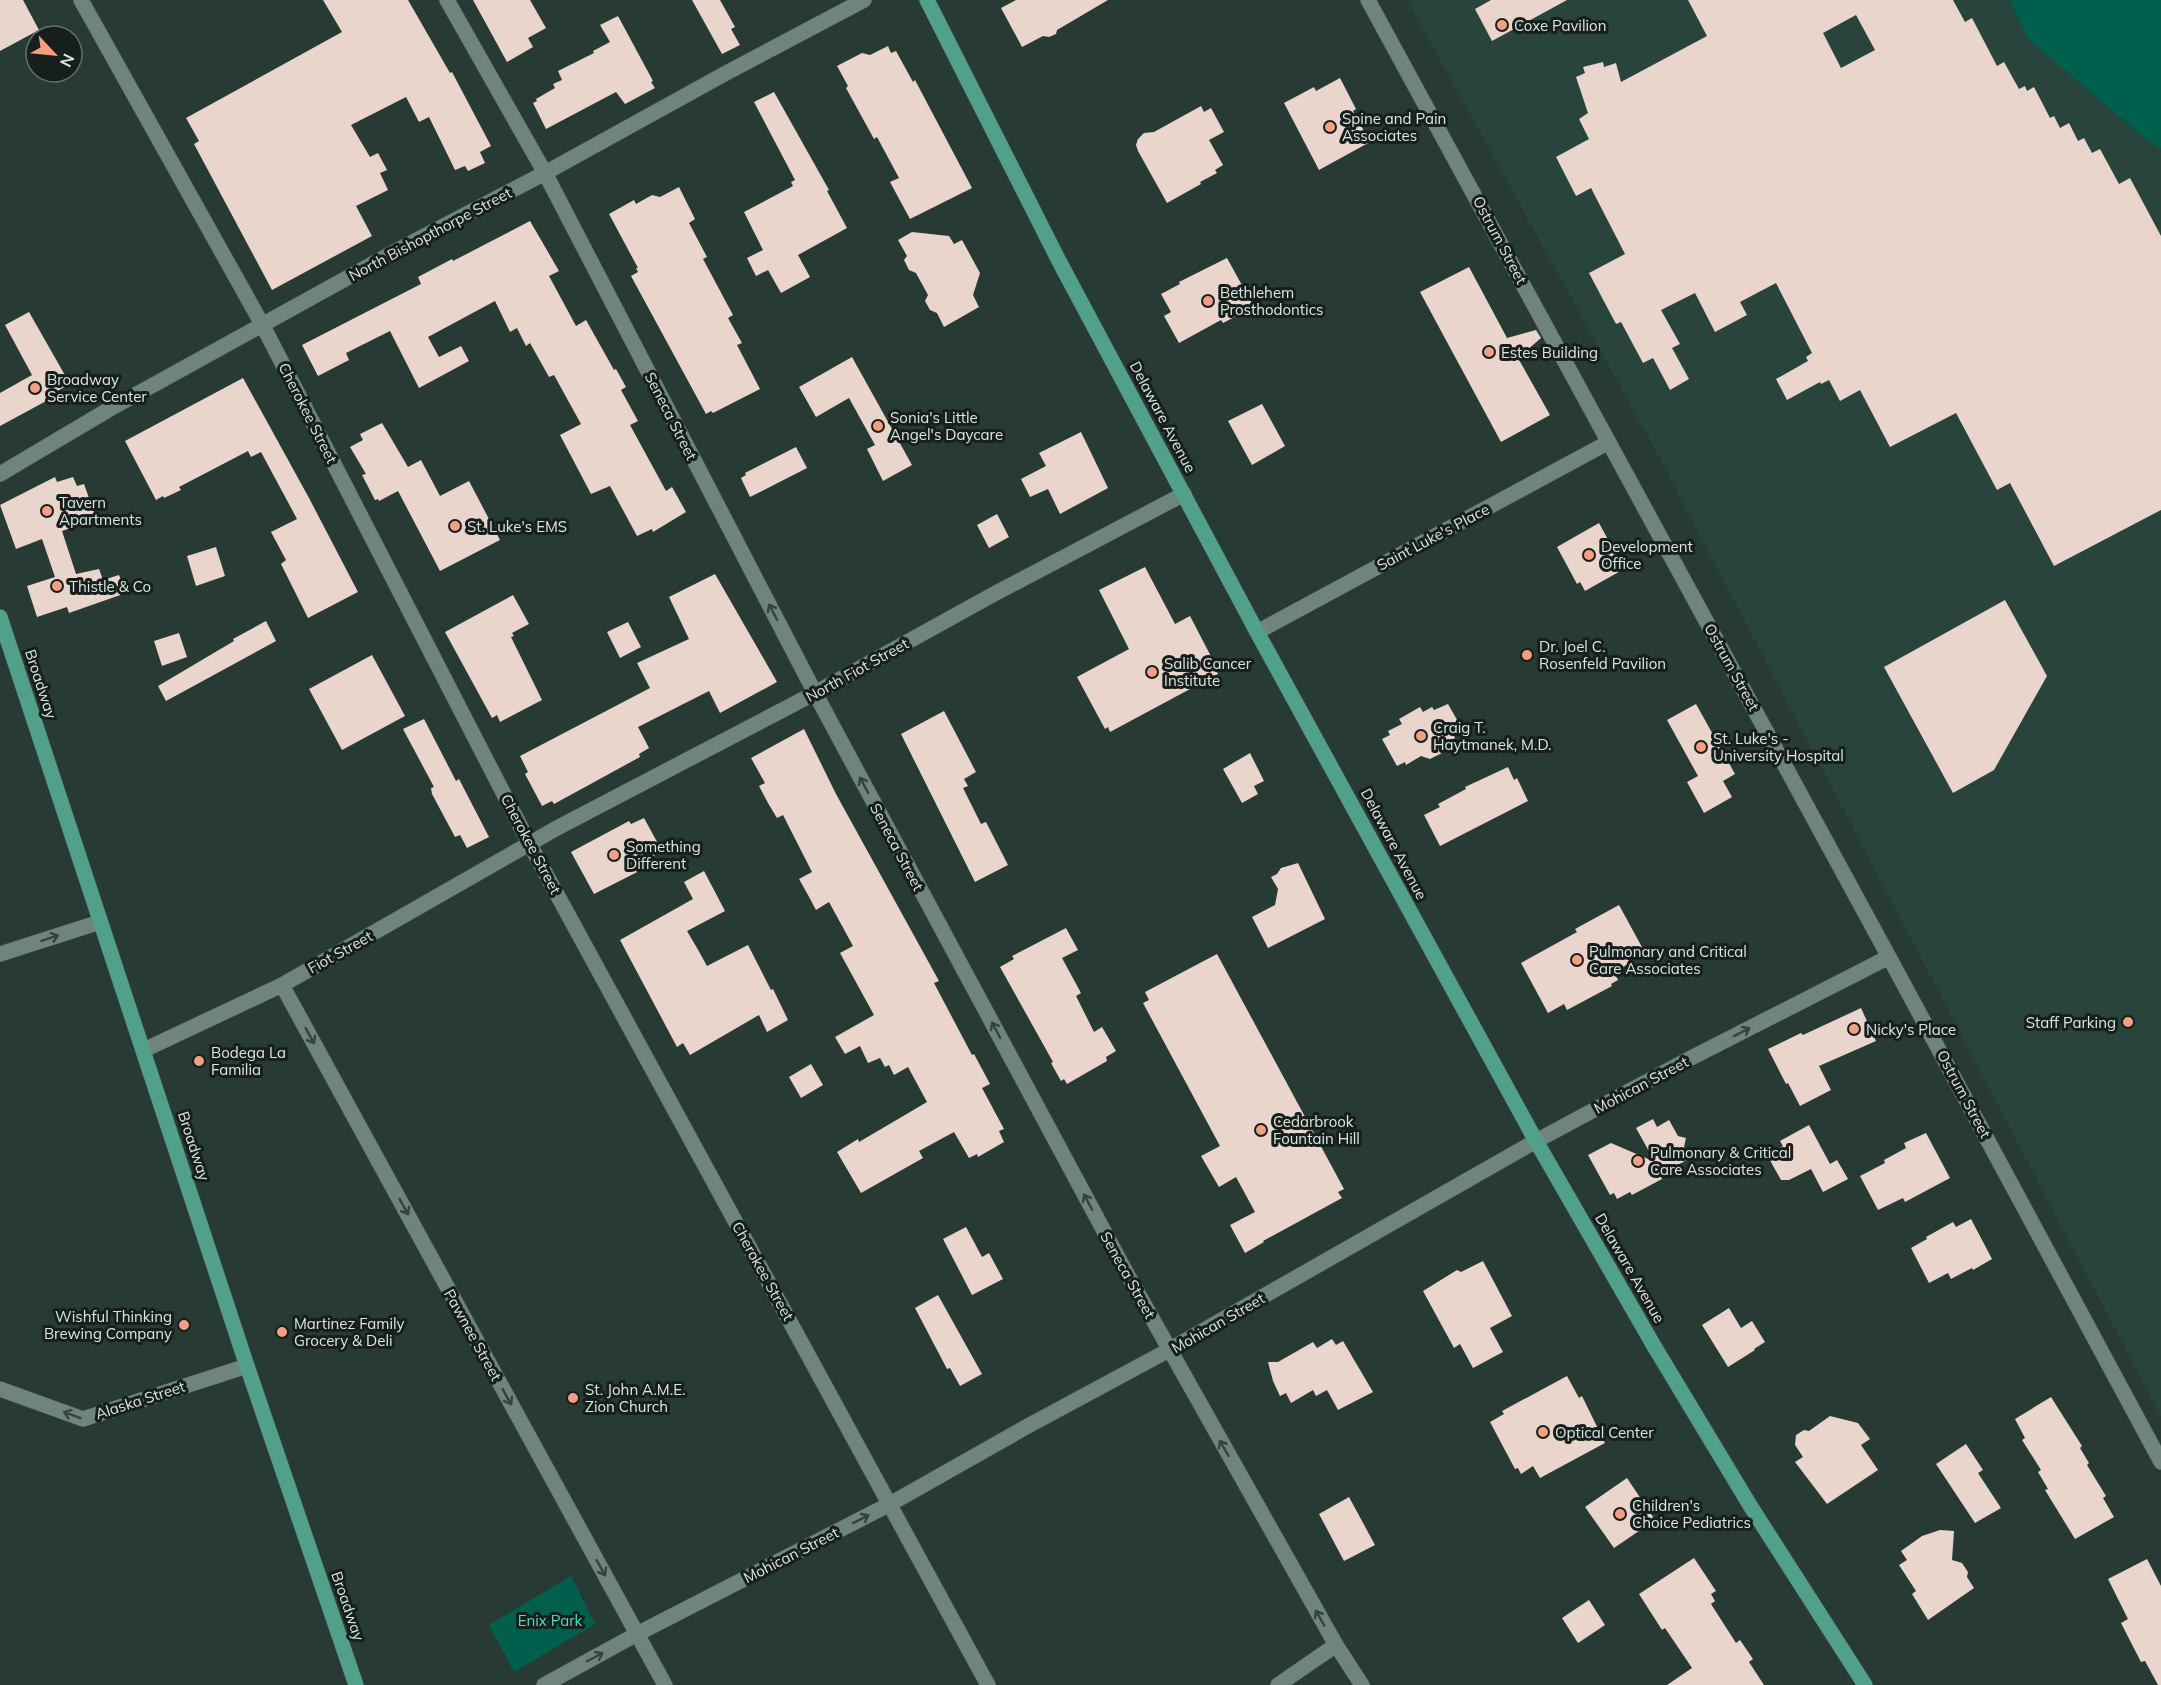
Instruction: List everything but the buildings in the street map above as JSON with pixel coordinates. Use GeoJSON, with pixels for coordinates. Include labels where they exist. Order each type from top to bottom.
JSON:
{"type":"FeatureCollection","features":[{"type":"Feature","properties":{"kind":"main road","name":"Delaware Avenue"},"geometry":{"type":"LineString","coordinates":[[927,0],[1059,261],[1257,632],[1536,1141],[1654,1346],[1751,1507],[1865,1685]]}},
{"type":"Feature","properties":{"kind":"main road","name":"Broadway"},"geometry":{"type":"LineString","coordinates":[[0,617],[247,1366],[356,1685]]}},
{"type":"Feature","properties":{"kind":"street","name":"Cherokee Street"},"geometry":{"type":"LineString","coordinates":[[81,0],[263,326],[529,843],[988,1685]]}},
{"type":"Feature","properties":{"kind":"street","name":"Seneca Street"},"geometry":{"type":"LineString","coordinates":[[447,0],[545,173],[815,693],[1169,1350],[1336,1645],[1362,1685]]}},
{"type":"Feature","properties":{"kind":"street","name":"North Bishopthorpe Street"},"geometry":{"type":"LineString","coordinates":[[0,474],[108,410],[463,214],[545,173],[864,0]]}},
{"type":"Feature","properties":{"kind":"street","name":"Ostrum Street"},"geometry":{"type":"LineString","coordinates":[[1368,0],[2161,1462]]}},
{"type":"Feature","properties":{"kind":"street","name":"Saint Luke's Place"},"geometry":{"type":"LineString","coordinates":[[1257,632],[1609,442]]}},
{"type":"Feature","properties":{"kind":"street","name":"North Fiot Street"},"geometry":{"type":"LineString","coordinates":[[529,843],[815,693],[994,594],[1184,494]]}},
{"type":"Feature","properties":{"kind":"street","name":"Fiot Street"},"geometry":{"type":"LineString","coordinates":[[144,1050],[282,985],[529,843]]}},
{"type":"Feature","properties":{"kind":"street"},"geometry":{"type":"LineString","coordinates":[[0,954],[100,922]]}},
{"type":"Feature","properties":{"kind":"street","name":"Mohican Street"},"geometry":{"type":"LineString","coordinates":[[544,1685],[637,1634],[890,1504],[1169,1350],[1536,1141],[1689,1059],[1889,957]]}},
{"type":"Feature","properties":{"kind":"street","name":"Pawnee Street"},"geometry":{"type":"LineString","coordinates":[[282,985],[665,1685]]}},
{"type":"Feature","properties":{"kind":"street","name":"Alaska Street"},"geometry":{"type":"LineString","coordinates":[[0,1389],[83,1419],[247,1366]]}},
{"type":"Feature","properties":{"kind":"street"},"geometry":{"type":"LineString","coordinates":[[1278,1685],[1336,1645]]}},
{"type":"Feature","properties":{"kind":"shaded area"},"geometry":{"type":"Polygon","coordinates":[[[1407,0],[2009,0],[2028,39],[2142,136],[2161,149],[2161,1417],[1654,448],[1407,0]]]}},
{"type":"Feature","properties":{"kind":"green space"},"geometry":{"type":"Polygon","coordinates":[[[2009,0],[2161,0],[2161,149],[2142,136],[2028,39],[2009,0]]]}},
{"type":"Feature","properties":{"kind":"green space","name":"Enix Park"},"geometry":{"type":"Polygon","coordinates":[[[571,1576],[595,1624],[514,1672],[489,1625],[571,1576]]]}},
{"type":"Feature","properties":{"kind":"place","name":"Coxe Pavilion"},"geometry":{"type":"Point","coordinates":[1502,25]}},
{"type":"Feature","properties":{"kind":"place","name":"Spine and Pain Associates"},"geometry":{"type":"Point","coordinates":[1330,127]}},
{"type":"Feature","properties":{"kind":"place","name":"Bethlehem Prosthodontics"},"geometry":{"type":"Point","coordinates":[1208,301]}},
{"type":"Feature","properties":{"kind":"place","name":"Estes Building"},"geometry":{"type":"Point","coordinates":[1489,352]}},
{"type":"Feature","properties":{"kind":"place","name":"Broadway Service Center"},"geometry":{"type":"Point","coordinates":[35,388]}},
{"type":"Feature","properties":{"kind":"place","name":"Sonia's Little Angel's Daycare"},"geometry":{"type":"Point","coordinates":[878,426]}},
{"type":"Feature","properties":{"kind":"place","name":"Tavern Apartments"},"geometry":{"type":"Point","coordinates":[47,511]}},
{"type":"Feature","properties":{"kind":"place","name":"St. Luke's EMS"},"geometry":{"type":"Point","coordinates":[455,526]}},
{"type":"Feature","properties":{"kind":"place","name":"Development Office"},"geometry":{"type":"Point","coordinates":[1589,555]}},
{"type":"Feature","properties":{"kind":"place","name":"Thistle & Co"},"geometry":{"type":"Point","coordinates":[57,586]}},
{"type":"Feature","properties":{"kind":"place","name":"Dr. Joel C. Rosenfeld Pavilion"},"geometry":{"type":"Point","coordinates":[1527,655]}},
{"type":"Feature","properties":{"kind":"place","name":"Salib Cancer Institute"},"geometry":{"type":"Point","coordinates":[1152,672]}},
{"type":"Feature","properties":{"kind":"place","name":"Craig T. Haytmanek, M.D."},"geometry":{"type":"Point","coordinates":[1421,736]}},
{"type":"Feature","properties":{"kind":"place","name":"St. Luke's - University Hospital"},"geometry":{"type":"Point","coordinates":[1701,747]}},
{"type":"Feature","properties":{"kind":"place","name":"Something Different"},"geometry":{"type":"Point","coordinates":[614,855]}},
{"type":"Feature","properties":{"kind":"place","name":"Pulmonary and Critical Care Associates"},"geometry":{"type":"Point","coordinates":[1577,960]}},
{"type":"Feature","properties":{"kind":"place","name":"Staff Parking"},"geometry":{"type":"Point","coordinates":[2128,1022]}},
{"type":"Feature","properties":{"kind":"place","name":"Nicky's Place"},"geometry":{"type":"Point","coordinates":[1854,1029]}},
{"type":"Feature","properties":{"kind":"place","name":"Bodega La Familia"},"geometry":{"type":"Point","coordinates":[199,1061]}},
{"type":"Feature","properties":{"kind":"place","name":"Cedarbrook Fountain Hill"},"geometry":{"type":"Point","coordinates":[1261,1130]}},
{"type":"Feature","properties":{"kind":"place","name":"Pulmonary & Critical Care Associates"},"geometry":{"type":"Point","coordinates":[1638,1161]}},
{"type":"Feature","properties":{"kind":"place","name":"Wishful Thinking Brewing Company"},"geometry":{"type":"Point","coordinates":[184,1325]}},
{"type":"Feature","properties":{"kind":"place","name":"Martinez Family Grocery & Deli"},"geometry":{"type":"Point","coordinates":[282,1332]}},
{"type":"Feature","properties":{"kind":"place","name":"St. John A.M.E. Zion Church"},"geometry":{"type":"Point","coordinates":[573,1398]}},
{"type":"Feature","properties":{"kind":"place","name":"Optical Center"},"geometry":{"type":"Point","coordinates":[1543,1432]}},
{"type":"Feature","properties":{"kind":"place","name":"Children's Choice Pediatrics"},"geometry":{"type":"Point","coordinates":[1620,1514]}}]}
